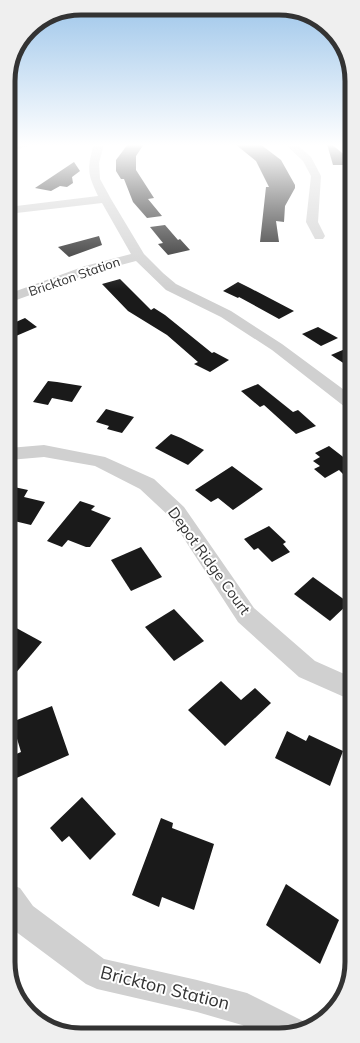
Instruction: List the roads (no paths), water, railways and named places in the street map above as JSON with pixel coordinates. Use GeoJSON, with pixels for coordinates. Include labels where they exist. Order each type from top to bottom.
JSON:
{"type":"FeatureCollection","features":[{"type":"Feature","properties":{"kind":"street"},"geometry":{"type":"LineString","coordinates":[[102,193],[139,256],[158,276],[171,287],[226,314],[277,347],[345,398]]}},
{"type":"Feature","properties":{"kind":"street"},"geometry":{"type":"LineString","coordinates":[[315,193],[312,222],[319,236]]}},
{"type":"Feature","properties":{"kind":"street"},"geometry":{"type":"LineString","coordinates":[[15,210],[105,199]]}},
{"type":"Feature","properties":{"kind":"street","name":"Brickton Station"},"geometry":{"type":"LineString","coordinates":[[15,296],[76,272],[139,256]]}},
{"type":"Feature","properties":{"kind":"street","name":"Depot Ridge Court"},"geometry":{"type":"LineString","coordinates":[[15,453],[44,450],[99,461],[147,484],[177,512],[246,615],[307,669],[345,686]]}},
{"type":"Feature","properties":{"kind":"street","name":"Brickton Station"},"geometry":{"type":"LineString","coordinates":[[15,907],[22,917],[97,973],[190,994],[247,1010],[281,1028]]}}]}
